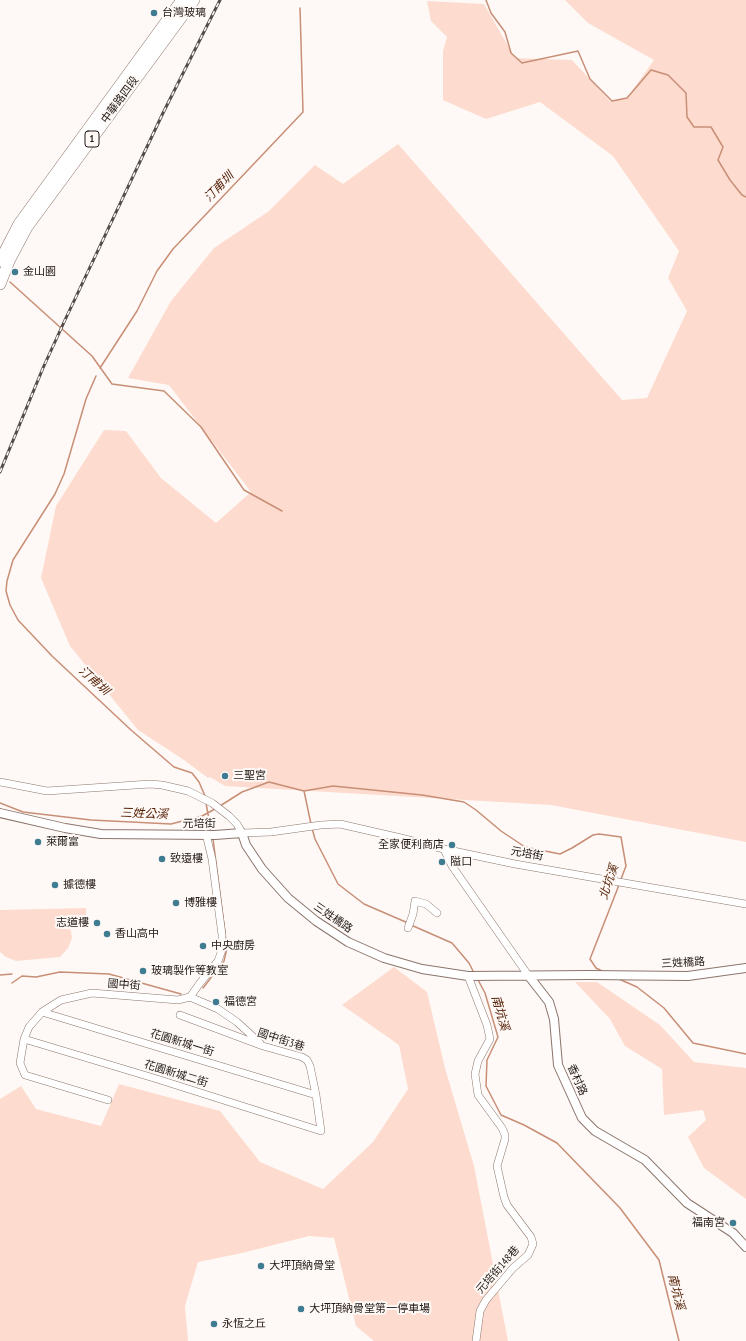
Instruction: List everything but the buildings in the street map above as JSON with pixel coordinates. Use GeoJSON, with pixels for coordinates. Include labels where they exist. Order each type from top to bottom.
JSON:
{"type":"FeatureCollection","features":[{"type":"Feature","properties":{"kind":"main road","name":"中華路四段"},"geometry":{"type":"LineString","coordinates":[[0,261],[23,225],[182,0]]}},
{"type":"Feature","properties":{"kind":"main road","name":"中華路四段"},"geometry":{"type":"LineString","coordinates":[[0,284],[23,225],[194,0]]}},
{"type":"Feature","properties":{"kind":"street","name":"三姓橋路"},"geometry":{"type":"LineString","coordinates":[[0,782],[47,791],[156,784],[188,791],[212,803],[237,824],[246,845],[262,869],[288,898],[316,921],[348,942],[384,958],[422,969],[468,976],[589,974],[688,976],[746,968]]}},
{"type":"Feature","properties":{"kind":"street","name":"元培街"},"geometry":{"type":"LineString","coordinates":[[0,813],[65,828],[101,834],[133,835],[271,832],[320,824],[340,824],[515,864],[746,904]]}},
{"type":"Feature","properties":{"kind":"street"},"geometry":{"type":"LineString","coordinates":[[206,834],[212,859],[222,935],[222,950],[218,961],[190,997],[218,1009],[237,1022],[263,1046]]}},
{"type":"Feature","properties":{"kind":"street","name":"香村路"},"geometry":{"type":"LineString","coordinates":[[444,849],[452,866],[528,975],[549,1002],[554,1019],[558,1065],[582,1118],[595,1131],[645,1160],[687,1203],[733,1233],[746,1247]]}},
{"type":"Feature","properties":{"kind":"street"},"geometry":{"type":"LineString","coordinates":[[408,928],[416,901],[426,904],[437,913]]}},
{"type":"Feature","properties":{"kind":"street","name":"元培街148巷"},"geometry":{"type":"LineString","coordinates":[[468,976],[487,1025],[490,1039],[478,1060],[475,1074],[478,1095],[502,1128],[505,1135],[497,1166],[504,1197],[508,1205],[531,1236],[532,1244],[528,1255],[513,1268],[486,1300],[480,1311],[476,1341]]}},
{"type":"Feature","properties":{"kind":"street","name":"國中街"},"geometry":{"type":"LineString","coordinates":[[108,1100],[25,1075],[20,1063],[24,1039],[29,1027],[42,1012],[61,1000],[92,993],[178,1000],[190,997]]}},
{"type":"Feature","properties":{"kind":"street","name":"花園新城一街"},"geometry":{"type":"LineString","coordinates":[[42,1012],[316,1095]]}},
{"type":"Feature","properties":{"kind":"street","name":"國中街3巷"},"geometry":{"type":"LineString","coordinates":[[180,1015],[263,1046],[302,1057],[307,1060],[310,1066],[316,1095],[321,1131]]}},
{"type":"Feature","properties":{"kind":"street","name":"花園新城二街"},"geometry":{"type":"LineString","coordinates":[[24,1039],[180,1086],[321,1131]]}},
{"type":"Feature","properties":{"kind":"shaded area"},"geometry":{"type":"Polygon","coordinates":[[[565,0],[746,0],[746,842],[551,805],[225,786],[210,777],[208,778],[184,760],[138,730],[70,646],[41,578],[56,506],[104,430],[126,431],[161,478],[216,523],[251,492],[169,385],[128,378],[171,301],[214,248],[269,211],[315,165],[343,184],[398,144],[622,400],[647,398],[687,311],[668,278],[679,251],[613,156],[540,102],[486,119],[443,100],[443,51],[447,37],[431,21],[427,1],[484,4],[515,58],[572,60],[610,101],[627,98],[654,60],[588,23],[565,0]]]}},
{"type":"Feature","properties":{"kind":"shaded area"},"geometry":{"type":"Polygon","coordinates":[[[86,908],[86,919],[65,919],[71,931],[72,938],[68,948],[60,957],[16,961],[6,957],[0,952],[0,910],[86,908]]]}},
{"type":"Feature","properties":{"kind":"shaded area"},"geometry":{"type":"Polygon","coordinates":[[[394,967],[427,992],[445,1068],[474,1166],[508,1341],[374,1341],[356,1326],[334,1238],[309,1236],[242,1253],[198,1262],[185,1306],[188,1341],[0,1341],[0,1099],[21,1086],[36,1109],[101,1126],[119,1084],[220,1111],[260,1162],[323,1189],[373,1142],[408,1089],[399,1045],[342,1005],[394,967]]]}},
{"type":"Feature","properties":{"kind":"shaded area"},"geometry":{"type":"Polygon","coordinates":[[[575,982],[597,982],[660,1025],[694,1062],[746,1068],[746,1199],[704,1168],[688,1137],[706,1120],[703,1110],[664,1115],[662,1069],[625,1046],[610,1019],[575,982]]]}},
{"type":"Feature","properties":{"kind":"waterway"},"geometry":{"type":"LineString","coordinates":[[486,0],[491,13],[505,32],[511,53],[522,63],[578,51],[590,79],[612,101],[627,98],[651,70],[668,75],[686,93],[687,117],[694,127],[711,127],[723,147],[718,160],[730,180],[742,195],[746,197]]}},
{"type":"Feature","properties":{"kind":"waterway","name":"汀甫圳"},"geometry":{"type":"LineString","coordinates":[[100,368],[137,311],[157,271],[173,249],[303,112],[300,8]]}},
{"type":"Feature","properties":{"kind":"waterway"},"geometry":{"type":"LineString","coordinates":[[10,282],[92,356],[112,384],[164,391],[201,427],[244,490],[282,511]]}},
{"type":"Feature","properties":{"kind":"waterway","name":"汀甫圳"},"geometry":{"type":"LineString","coordinates":[[96,376],[86,399],[64,474],[55,494],[13,560],[7,581],[6,591],[10,605],[18,620],[52,656],[131,730],[174,767],[192,773],[199,782],[205,796]]}},
{"type":"Feature","properties":{"kind":"waterway","name":"北坑溪"},"geometry":{"type":"LineString","coordinates":[[220,806],[242,792],[269,782],[304,791],[333,786],[422,795],[464,802],[501,831],[525,847],[560,854],[593,835],[599,834],[621,837],[626,866],[621,879]]}},
{"type":"Feature","properties":{"kind":"waterway","name":"南坑溪"},"geometry":{"type":"LineString","coordinates":[[304,791],[311,824]]}},
{"type":"Feature","properties":{"kind":"waterway","name":"三姓公溪"},"geometry":{"type":"LineString","coordinates":[[0,803],[23,812],[91,820],[171,824],[202,816],[215,809]]}},
{"type":"Feature","properties":{"kind":"waterway","name":"汀甫圳"},"geometry":{"type":"LineString","coordinates":[[206,803],[211,831]]}},
{"type":"Feature","properties":{"kind":"waterway","name":"南坑溪"},"geometry":{"type":"LineString","coordinates":[[312,828],[315,839],[338,884],[364,904],[408,923]]}},
{"type":"Feature","properties":{"kind":"waterway","name":"汀甫圳"},"geometry":{"type":"LineString","coordinates":[[203,988],[224,961],[227,948],[213,839]]}},
{"type":"Feature","properties":{"kind":"waterway","name":"北坑溪"},"geometry":{"type":"LineString","coordinates":[[604,972],[596,968],[590,959],[619,885]]}},
{"type":"Feature","properties":{"kind":"waterway","name":"南坑溪"},"geometry":{"type":"LineString","coordinates":[[411,925],[452,943],[469,963],[474,973]]}},
{"type":"Feature","properties":{"kind":"waterway","name":"汀甫圳"},"geometry":{"type":"LineString","coordinates":[[12,983],[22,976],[36,977],[60,972],[109,974],[181,994]]}},
{"type":"Feature","properties":{"kind":"waterway"},"geometry":{"type":"LineString","coordinates":[[0,975],[12,974]]}},
{"type":"Feature","properties":{"kind":"waterway","name":"南坑溪"},"geometry":{"type":"LineString","coordinates":[[477,978],[485,993],[498,1037],[487,1060],[486,1086],[501,1115],[524,1125],[557,1143],[620,1208],[659,1260],[679,1341]]}},
{"type":"Feature","properties":{"kind":"waterway","name":"北坑溪"},"geometry":{"type":"LineString","coordinates":[[619,979],[637,987],[664,1008],[693,1043],[746,1054]]}},
{"type":"Feature","properties":{"kind":"railway"},"geometry":{"type":"LineString","coordinates":[[0,472],[43,368],[65,320],[163,113],[220,0]]}},
{"type":"Feature","properties":{"kind":"place","name":"台灣玻璃"},"geometry":{"type":"Point","coordinates":[154,13]}},
{"type":"Feature","properties":{"kind":"place","name":"金山園"},"geometry":{"type":"Point","coordinates":[15,272]}},
{"type":"Feature","properties":{"kind":"place","name":"三聖宮"},"geometry":{"type":"Point","coordinates":[225,776]}},
{"type":"Feature","properties":{"kind":"place","name":"萊爾富"},"geometry":{"type":"Point","coordinates":[38,842]}},
{"type":"Feature","properties":{"kind":"place","name":"全家便利商店"},"geometry":{"type":"Point","coordinates":[452,845]}},
{"type":"Feature","properties":{"kind":"place","name":"致遠樓"},"geometry":{"type":"Point","coordinates":[162,859]}},
{"type":"Feature","properties":{"kind":"place","name":"隘口"},"geometry":{"type":"Point","coordinates":[442,862]}},
{"type":"Feature","properties":{"kind":"place","name":"據德樓"},"geometry":{"type":"Point","coordinates":[55,885]}},
{"type":"Feature","properties":{"kind":"place","name":"博雅樓"},"geometry":{"type":"Point","coordinates":[176,903]}},
{"type":"Feature","properties":{"kind":"place","name":"志道樓"},"geometry":{"type":"Point","coordinates":[97,923]}},
{"type":"Feature","properties":{"kind":"place","name":"香山高中"},"geometry":{"type":"Point","coordinates":[107,934]}},
{"type":"Feature","properties":{"kind":"place","name":"中央廚房"},"geometry":{"type":"Point","coordinates":[203,946]}},
{"type":"Feature","properties":{"kind":"place","name":"玻璃製作等教室"},"geometry":{"type":"Point","coordinates":[143,971]}},
{"type":"Feature","properties":{"kind":"place","name":"福德宮"},"geometry":{"type":"Point","coordinates":[216,1002]}},
{"type":"Feature","properties":{"kind":"place","name":"福南宮"},"geometry":{"type":"Point","coordinates":[733,1223]}},
{"type":"Feature","properties":{"kind":"place","name":"大坪頂納骨堂"},"geometry":{"type":"Point","coordinates":[261,1266]}},
{"type":"Feature","properties":{"kind":"place","name":"大坪頂納骨堂第一停車場"},"geometry":{"type":"Point","coordinates":[301,1309]}},
{"type":"Feature","properties":{"kind":"place","name":"永恆之丘"},"geometry":{"type":"Point","coordinates":[214,1324]}}]}
